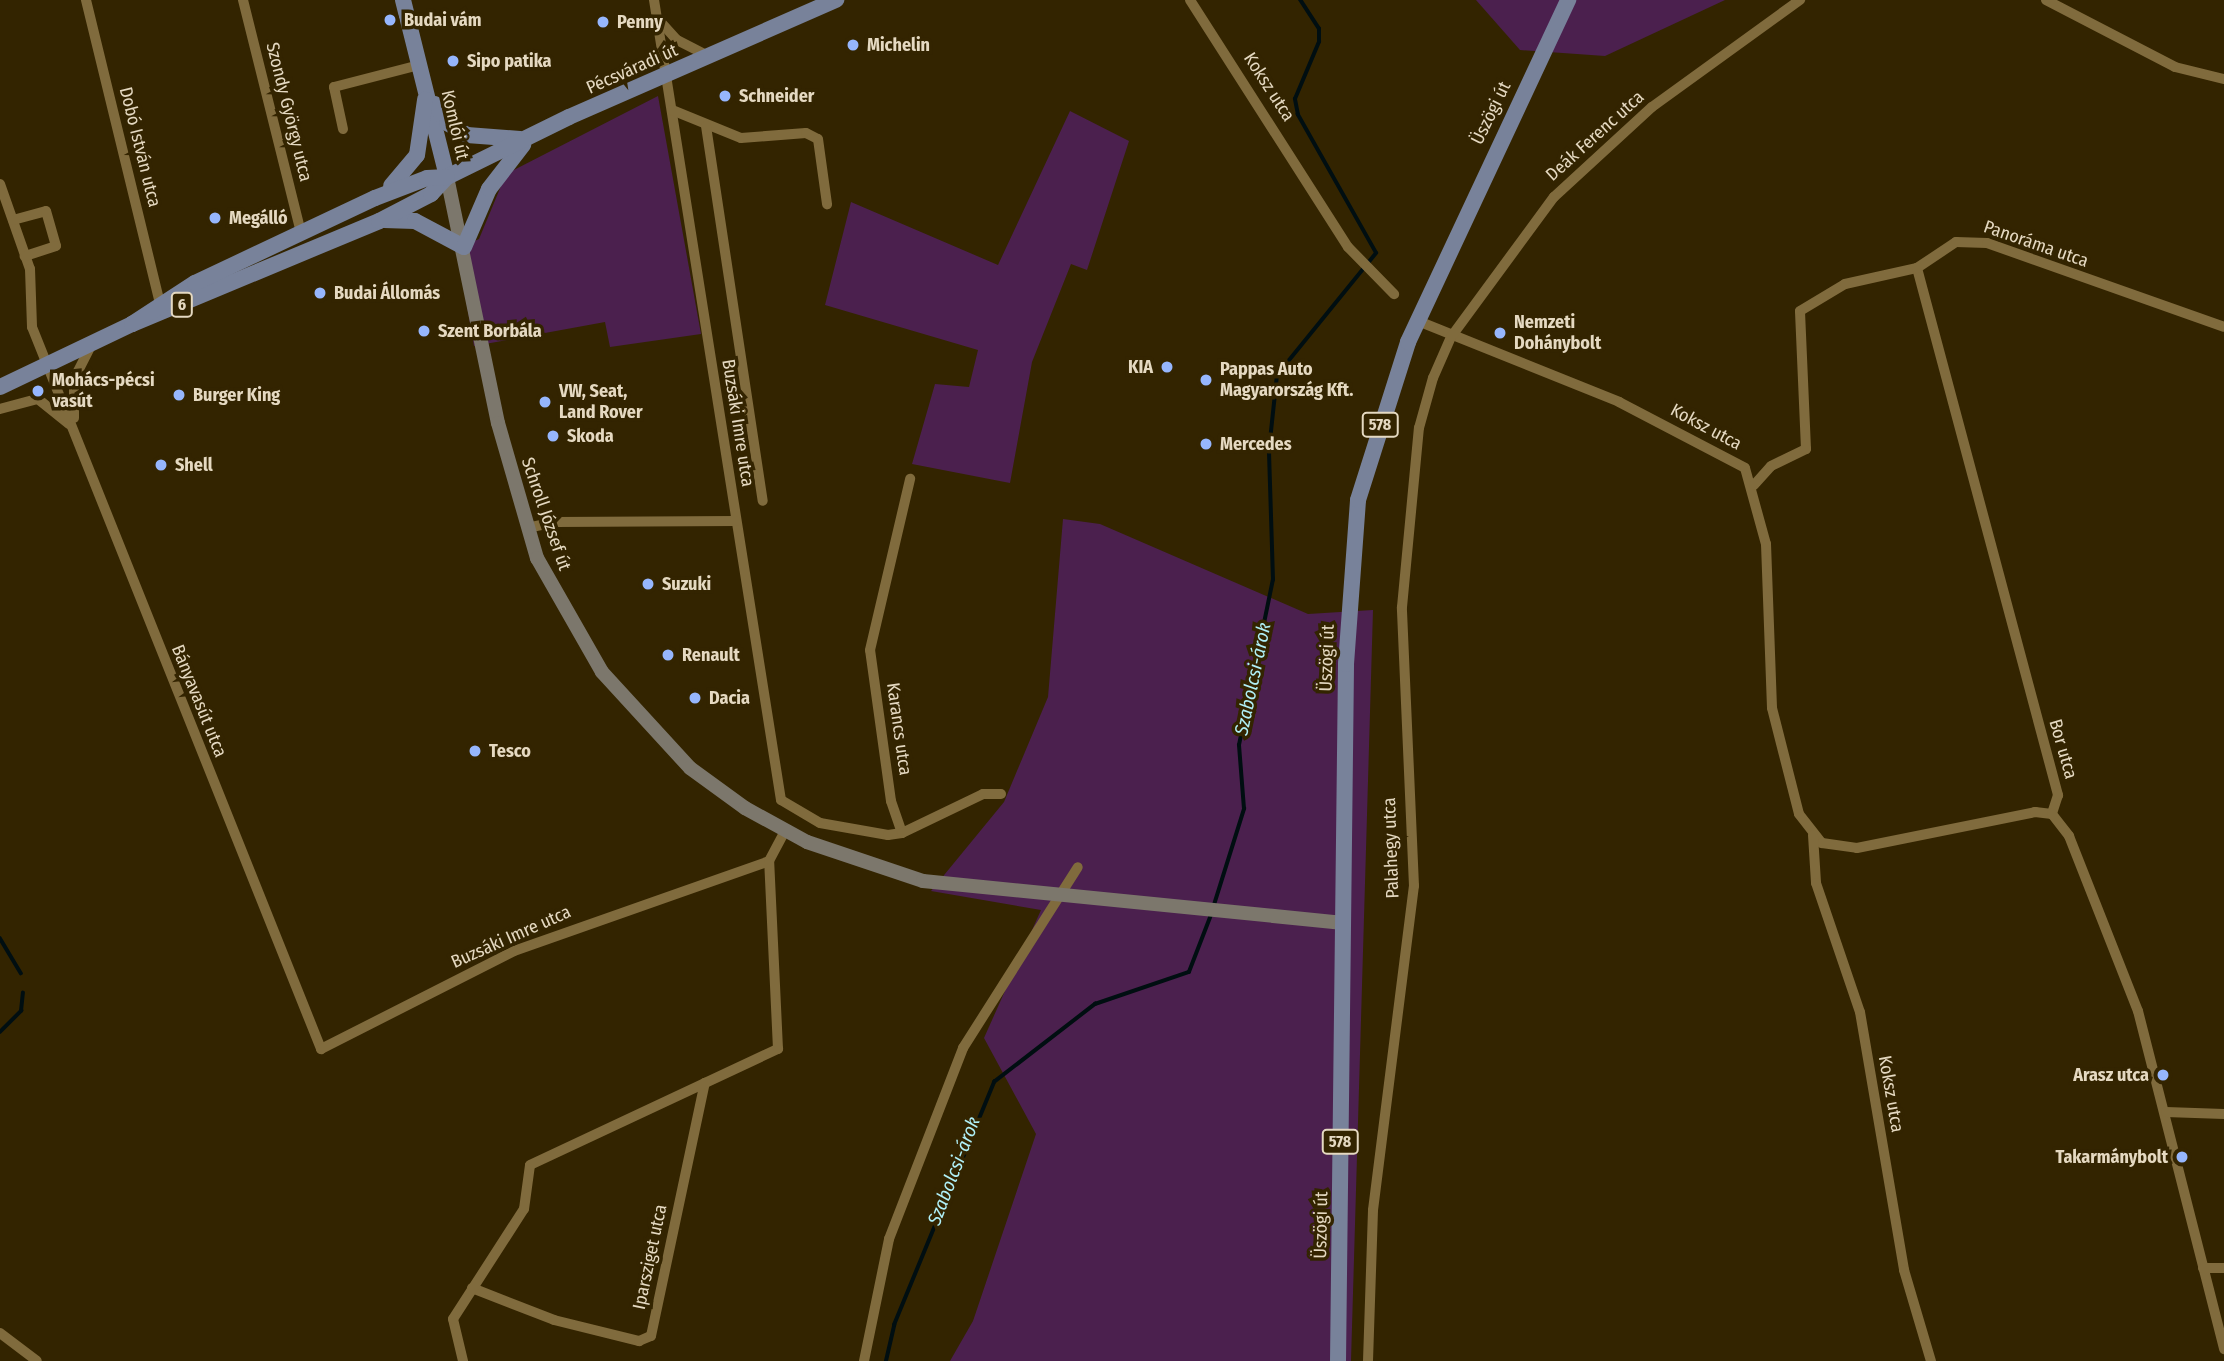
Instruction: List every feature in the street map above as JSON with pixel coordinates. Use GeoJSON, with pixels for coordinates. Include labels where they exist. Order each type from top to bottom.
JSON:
{"type":"FeatureCollection","features":[{"type":"Feature","properties":{"kind":"main road","name":"Komlói út"},"geometry":{"type":"LineString","coordinates":[[403,0],[447,177]]}},
{"type":"Feature","properties":{"kind":"main road","name":"Pécsváradi út"},"geometry":{"type":"LineString","coordinates":[[447,177],[666,74],[836,0]]}},
{"type":"Feature","properties":{"kind":"main road","name":"Üszögi út"},"geometry":{"type":"LineString","coordinates":[[1338,1361],[1341,923],[1353,531],[1378,430],[1418,321],[1568,0]]}},
{"type":"Feature","properties":{"kind":"main road"},"geometry":{"type":"LineString","coordinates":[[426,87],[457,130],[486,139],[530,138]]}},
{"type":"Feature","properties":{"kind":"main road"},"geometry":{"type":"LineString","coordinates":[[375,198],[417,155],[426,87]]}},
{"type":"Feature","properties":{"kind":"main road"},"geometry":{"type":"LineString","coordinates":[[379,221],[415,221],[464,247],[489,189],[530,138]]}},
{"type":"Feature","properties":{"kind":"main road","name":"6"},"geometry":{"type":"LineString","coordinates":[[132,324],[160,303],[375,198],[428,178],[447,177]]}},
{"type":"Feature","properties":{"kind":"main road","name":"6"},"geometry":{"type":"LineString","coordinates":[[0,387],[132,324],[379,221],[431,194],[447,177]]}},
{"type":"Feature","properties":{"kind":"main road","name":"Schroll József út"},"geometry":{"type":"LineString","coordinates":[[447,177],[464,247],[498,423],[527,528],[568,621],[622,699],[706,781],[785,831],[870,867],[923,881],[1212,914],[1341,923]]}},
{"type":"Feature","properties":{"kind":"street","name":"Dobó István utca"},"geometry":{"type":"LineString","coordinates":[[86,0],[160,303]]}},
{"type":"Feature","properties":{"kind":"street","name":"Szondy György utca"},"geometry":{"type":"LineString","coordinates":[[243,0],[301,233]]}},
{"type":"Feature","properties":{"kind":"street","name":"Buzsáki Imre utca"},"geometry":{"type":"LineString","coordinates":[[654,0],[775,777],[781,800],[820,824],[902,833]]}},
{"type":"Feature","properties":{"kind":"street","name":"Koksz utca"},"geometry":{"type":"LineString","coordinates":[[1190,0],[1368,267],[1394,294]]}},
{"type":"Feature","properties":{"kind":"street","name":"Deák Ferenc utca"},"geometry":{"type":"LineString","coordinates":[[1451,337],[1554,197],[1652,107],[1800,0]]}},
{"type":"Feature","properties":{"kind":"street"},"geometry":{"type":"LineString","coordinates":[[2046,0],[2175,67],[2224,79]]}},
{"type":"Feature","properties":{"kind":"street"},"geometry":{"type":"LineString","coordinates":[[657,17],[677,40],[709,56]]}},
{"type":"Feature","properties":{"kind":"street"},"geometry":{"type":"LineString","coordinates":[[343,129],[334,87],[419,65]]}},
{"type":"Feature","properties":{"kind":"street"},"geometry":{"type":"LineString","coordinates":[[672,110],[740,138],[806,133],[818,139],[827,204]]}},
{"type":"Feature","properties":{"kind":"street"},"geometry":{"type":"LineString","coordinates":[[706,126],[763,501]]}},
{"type":"Feature","properties":{"kind":"street","name":"Bányavasút utca"},"geometry":{"type":"LineString","coordinates":[[0,184],[25,256],[32,327],[321,1049]]}},
{"type":"Feature","properties":{"kind":"street"},"geometry":{"type":"LineString","coordinates":[[13,220],[46,211],[56,246],[25,256]]}},
{"type":"Feature","properties":{"kind":"street","name":"Panoráma utca"},"geometry":{"type":"LineString","coordinates":[[1755,485],[1771,466],[1806,449],[1800,312],[1845,284],[1917,268],[1956,242],[1976,241],[2224,327]]}},
{"type":"Feature","properties":{"kind":"street","name":"Bor utca"},"geometry":{"type":"LineString","coordinates":[[1917,268],[2058,795],[2052,814]]}},
{"type":"Feature","properties":{"kind":"street","name":"Koksz utca"},"geometry":{"type":"LineString","coordinates":[[1418,321],[1697,440],[1745,468],[1755,485],[1766,544],[1772,708],[1800,814],[1813,835],[1816,883],[1860,1012],[1904,1270],[1931,1361]]}},
{"type":"Feature","properties":{"kind":"street","name":"Palahegy utca"},"geometry":{"type":"LineString","coordinates":[[1368,1361],[1373,1210],[1414,886],[1402,679],[1408,522],[1419,428],[1451,337]]}},
{"type":"Feature","properties":{"kind":"street"},"geometry":{"type":"LineString","coordinates":[[77,435],[74,380],[92,344]]}},
{"type":"Feature","properties":{"kind":"street"},"geometry":{"type":"LineString","coordinates":[[0,409],[29,399],[48,402],[77,435]]}},
{"type":"Feature","properties":{"kind":"street","name":"Karancs utca"},"geometry":{"type":"LineString","coordinates":[[902,833],[891,801],[870,650],[910,479]]}},
{"type":"Feature","properties":{"kind":"street"},"geometry":{"type":"LineString","coordinates":[[527,528],[556,522],[736,521]]}},
{"type":"Feature","properties":{"kind":"street"},"geometry":{"type":"LineString","coordinates":[[902,833],[973,798],[1001,794]]}},
{"type":"Feature","properties":{"kind":"street"},"geometry":{"type":"LineString","coordinates":[[1813,835],[1839,849],[1857,848],[2035,811],[2052,814],[2069,836],[2138,1012],[2166,1112],[2224,1349]]}},
{"type":"Feature","properties":{"kind":"street"},"geometry":{"type":"LineString","coordinates":[[463,1361],[451,1325],[524,1209],[530,1165],[778,1049],[769,861],[785,831]]}},
{"type":"Feature","properties":{"kind":"street","name":"Buzsáki Imre utca"},"geometry":{"type":"LineString","coordinates":[[321,1049],[536,942],[769,861]]}},
{"type":"Feature","properties":{"kind":"street"},"geometry":{"type":"LineString","coordinates":[[864,1361],[889,1239],[963,1048],[1078,867]]}},
{"type":"Feature","properties":{"kind":"street","name":"Iparsziget utca"},"geometry":{"type":"LineString","coordinates":[[472,1288],[554,1320],[639,1340],[651,1336],[705,1083]]}},
{"type":"Feature","properties":{"kind":"street"},"geometry":{"type":"LineString","coordinates":[[2166,1112],[2224,1114]]}},
{"type":"Feature","properties":{"kind":"street"},"geometry":{"type":"LineString","coordinates":[[2203,1268],[2224,1268]]}},
{"type":"Feature","properties":{"kind":"street"},"geometry":{"type":"LineString","coordinates":[[0,1333],[37,1361]]}},
{"type":"Feature","properties":{"kind":"shaded area"},"geometry":{"type":"Polygon","coordinates":[[[1476,0],[1725,0],[1605,56],[1520,50],[1476,0]]]}},
{"type":"Feature","properties":{"kind":"shaded area"},"geometry":{"type":"Polygon","coordinates":[[[658,96],[701,334],[610,347],[605,322],[474,346],[457,249],[479,239],[506,174],[658,96]]]}},
{"type":"Feature","properties":{"kind":"shaded area"},"geometry":{"type":"Polygon","coordinates":[[[1070,111],[1129,141],[1087,270],[1071,264],[1032,362],[1010,483],[912,464],[935,384],[969,387],[978,350],[825,305],[851,202],[998,265],[1070,111]]]}},
{"type":"Feature","properties":{"kind":"shaded area"},"geometry":{"type":"Polygon","coordinates":[[[1063,519],[1100,524],[1308,614],[1373,610],[1351,1361],[950,1361],[973,1321],[1036,1134],[984,1038],[1041,910],[931,891],[1004,802],[1048,697],[1063,519]]]}},
{"type":"Feature","properties":{"kind":"waterway","name":"Szabolcsi-árok"},"geometry":{"type":"LineString","coordinates":[[1213,908],[1244,809],[1239,745],[1273,580],[1269,450],[1277,375],[1376,253],[1298,115],[1295,99],[1319,42],[1319,29],[1300,0]]}},
{"type":"Feature","properties":{"kind":"waterway","name":"Szabolcsi-árok"},"geometry":{"type":"LineString","coordinates":[[886,1361],[894,1325],[994,1082],[1095,1004],[1189,972],[1211,915]]}},
{"type":"Feature","properties":{"kind":"waterway"},"geometry":{"type":"LineString","coordinates":[[0,938],[21,973]]}},
{"type":"Feature","properties":{"kind":"waterway"},"geometry":{"type":"LineString","coordinates":[[0,1032],[21,1011],[23,993]]}},
{"type":"Feature","properties":{"kind":"place","name":"Budai vám"},"geometry":{"type":"Point","coordinates":[390,20]}},
{"type":"Feature","properties":{"kind":"place","name":"Penny"},"geometry":{"type":"Point","coordinates":[603,22]}},
{"type":"Feature","properties":{"kind":"place","name":"Michelin"},"geometry":{"type":"Point","coordinates":[853,45]}},
{"type":"Feature","properties":{"kind":"place","name":"Sipo patika"},"geometry":{"type":"Point","coordinates":[453,61]}},
{"type":"Feature","properties":{"kind":"place","name":"Schneider"},"geometry":{"type":"Point","coordinates":[725,96]}},
{"type":"Feature","properties":{"kind":"place","name":"Megálló"},"geometry":{"type":"Point","coordinates":[215,218]}},
{"type":"Feature","properties":{"kind":"place","name":"Budai Állomás"},"geometry":{"type":"Point","coordinates":[320,293]}},
{"type":"Feature","properties":{"kind":"place","name":"Szent Borbála"},"geometry":{"type":"Point","coordinates":[424,331]}},
{"type":"Feature","properties":{"kind":"place","name":"Nemzeti Dohánybolt"},"geometry":{"type":"Point","coordinates":[1500,333]}},
{"type":"Feature","properties":{"kind":"place","name":"KIA"},"geometry":{"type":"Point","coordinates":[1167,367]}},
{"type":"Feature","properties":{"kind":"place","name":"Pappas Auto Magyarország Kft."},"geometry":{"type":"Point","coordinates":[1206,380]}},
{"type":"Feature","properties":{"kind":"place","name":"Mohács-pécsi vasút"},"geometry":{"type":"Point","coordinates":[38,391]}},
{"type":"Feature","properties":{"kind":"place","name":"Burger King"},"geometry":{"type":"Point","coordinates":[179,395]}},
{"type":"Feature","properties":{"kind":"place","name":"VW, Seat, Land Rover"},"geometry":{"type":"Point","coordinates":[545,402]}},
{"type":"Feature","properties":{"kind":"place","name":"Skoda"},"geometry":{"type":"Point","coordinates":[553,436]}},
{"type":"Feature","properties":{"kind":"place","name":"Mercedes"},"geometry":{"type":"Point","coordinates":[1206,444]}},
{"type":"Feature","properties":{"kind":"place","name":"Shell"},"geometry":{"type":"Point","coordinates":[161,465]}},
{"type":"Feature","properties":{"kind":"place","name":"Suzuki"},"geometry":{"type":"Point","coordinates":[648,584]}},
{"type":"Feature","properties":{"kind":"place","name":"Renault"},"geometry":{"type":"Point","coordinates":[668,655]}},
{"type":"Feature","properties":{"kind":"place","name":"Dacia"},"geometry":{"type":"Point","coordinates":[695,698]}},
{"type":"Feature","properties":{"kind":"place","name":"Tesco"},"geometry":{"type":"Point","coordinates":[475,751]}},
{"type":"Feature","properties":{"kind":"place","name":"Arasz utca"},"geometry":{"type":"Point","coordinates":[2163,1075]}},
{"type":"Feature","properties":{"kind":"place","name":"Takarmánybolt"},"geometry":{"type":"Point","coordinates":[2182,1157]}}]}
